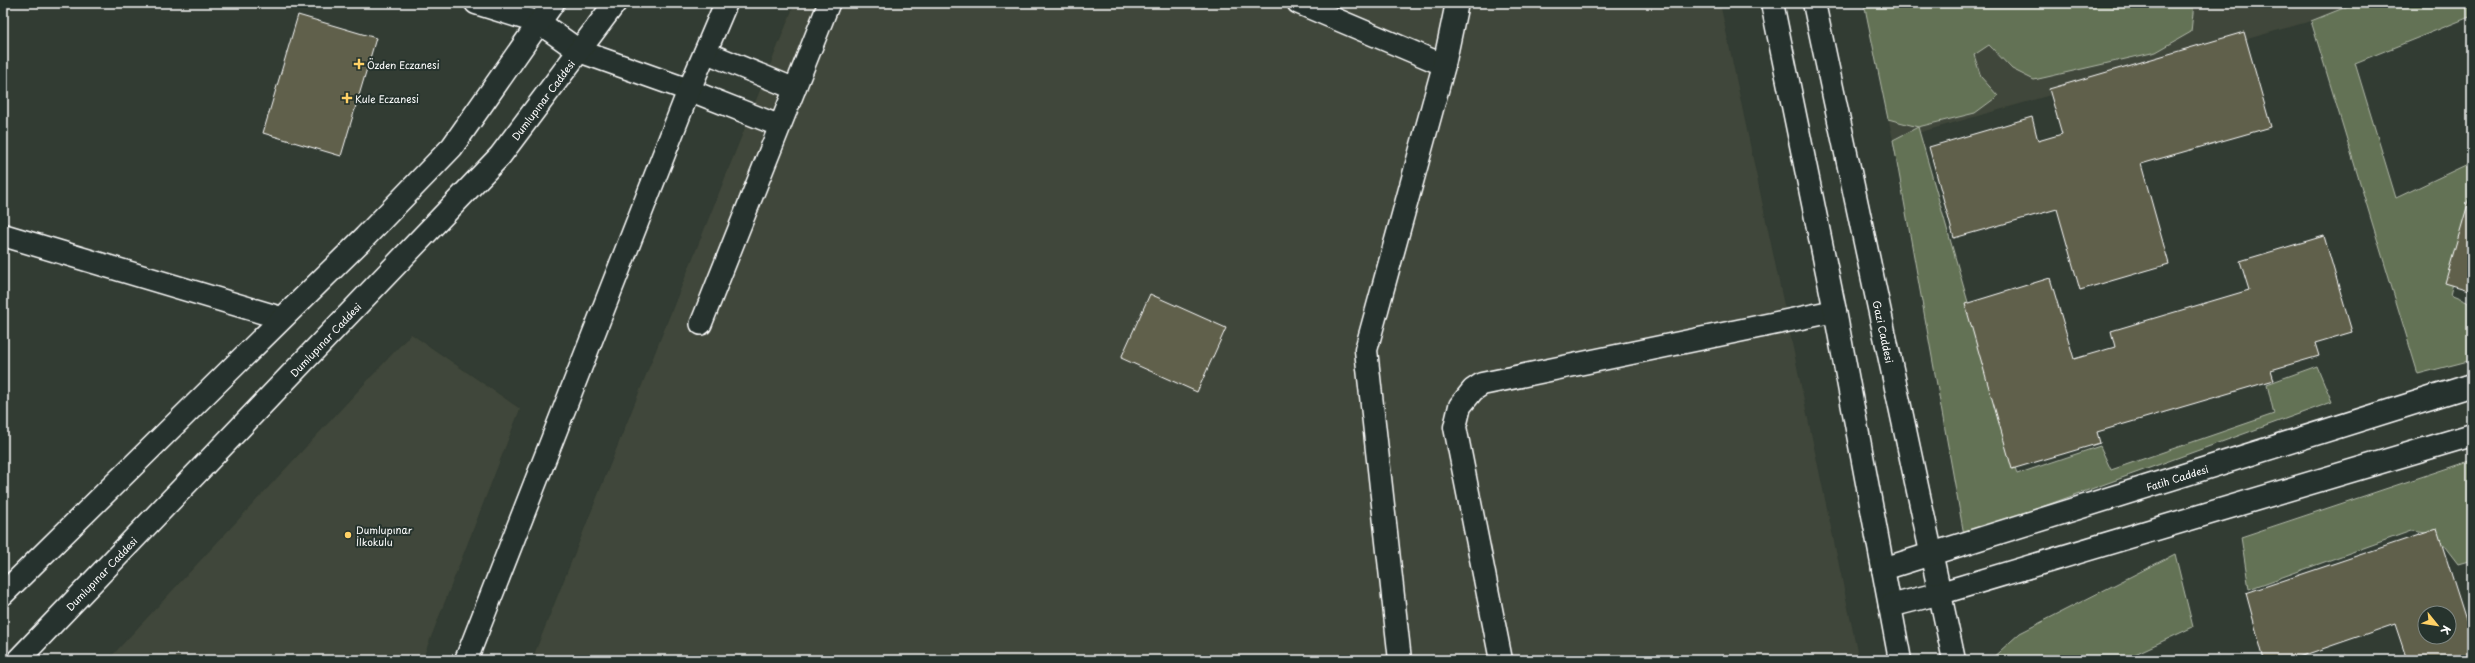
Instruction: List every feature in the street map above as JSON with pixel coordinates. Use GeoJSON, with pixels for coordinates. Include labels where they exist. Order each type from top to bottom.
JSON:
{"type":"FeatureCollection","features":[{"type":"Feature","properties":{"kind":"street"},"geometry":{"type":"LineString","coordinates":[[476,3],[540,23],[579,51],[689,90]]}},
{"type":"Feature","properties":{"kind":"street"},"geometry":{"type":"LineString","coordinates":[[3,594],[281,318],[365,237],[452,147],[553,3]]}},
{"type":"Feature","properties":{"kind":"street","name":"Dumlupınar Caddesi"},"geometry":{"type":"LineString","coordinates":[[18,660],[500,156],[615,3]]}},
{"type":"Feature","properties":{"kind":"street"},"geometry":{"type":"LineString","coordinates":[[466,660],[689,90],[726,3]]}},
{"type":"Feature","properties":{"kind":"street"},"geometry":{"type":"LineString","coordinates":[[1400,660],[1366,350],[1444,65],[1457,3]]}},
{"type":"Feature","properties":{"kind":"street"},"geometry":{"type":"LineString","coordinates":[[1772,3],[1835,311],[1900,660]]}},
{"type":"Feature","properties":{"kind":"street","name":"Gazi Caddesi"},"geometry":{"type":"LineString","coordinates":[[1814,3],[1933,555],[1954,660]]}},
{"type":"Feature","properties":{"kind":"street"},"geometry":{"type":"LineString","coordinates":[[3,235],[281,318]]}},
{"type":"Feature","properties":{"kind":"street"},"geometry":{"type":"LineString","coordinates":[[1502,660],[1455,427],[1460,406],[1473,390],[1482,384],[1542,370],[1835,311]]}},
{"type":"Feature","properties":{"kind":"street","name":"Fatih Caddesi"},"geometry":{"type":"LineString","coordinates":[[1883,569],[1933,555],[2472,385]]}},
{"type":"Feature","properties":{"kind":"street"},"geometry":{"type":"LineString","coordinates":[[1890,606],[1941,593],[2472,435]]}},
{"type":"Feature","properties":{"kind":"lane"},"geometry":{"type":"LineString","coordinates":[[701,324],[829,3]]}},
{"type":"Feature","properties":{"kind":"lane"},"geometry":{"type":"LineString","coordinates":[[1298,3],[1444,65]]}},
{"type":"Feature","properties":{"kind":"lane"},"geometry":{"type":"LineString","coordinates":[[705,52],[795,89]]}},
{"type":"Feature","properties":{"kind":"lane"},"geometry":{"type":"LineString","coordinates":[[689,90],[780,126]]}},
{"type":"Feature","properties":{"kind":"shaded area"},"geometry":{"type":"Polygon","coordinates":[[[795,3],[1720,3],[1859,660],[532,660],[795,3]]]}},
{"type":"Feature","properties":{"kind":"shaded area"},"geometry":{"type":"Polygon","coordinates":[[[1864,3],[2364,3],[2311,21],[1893,140],[1864,3]]]}},
{"type":"Feature","properties":{"kind":"shaded area","name":"Dumlupınar İlkokulu"},"geometry":{"type":"Polygon","coordinates":[[[411,334],[520,409],[422,660],[108,660],[411,334]]]}},
{"type":"Feature","properties":{"kind":"green space"},"geometry":{"type":"Polygon","coordinates":[[[1864,3],[2194,3],[2191,32],[2156,52],[2034,80],[2012,69],[1989,45],[1974,55],[1981,77],[1998,96],[1975,113],[1918,127],[1888,119],[1864,3]]]}},
{"type":"Feature","properties":{"kind":"green space"},"geometry":{"type":"Polygon","coordinates":[[[2356,3],[2472,3],[2472,16],[2355,63],[2396,198],[2472,162],[2472,208],[2450,295],[2472,304],[2472,360],[2418,374],[2311,21],[2356,3]]]}},
{"type":"Feature","properties":{"kind":"green space"},"geometry":{"type":"Polygon","coordinates":[[[1918,127],[2017,474],[2100,446],[2111,470],[2274,414],[2267,384],[2317,366],[2332,402],[1964,535],[1893,140],[1918,127]]]}},
{"type":"Feature","properties":{"kind":"green space"},"geometry":{"type":"Polygon","coordinates":[[[2472,460],[2472,560],[2458,564],[2435,534],[2411,531],[2249,589],[2241,537],[2472,460]]]}},
{"type":"Feature","properties":{"kind":"green space"},"geometry":{"type":"Polygon","coordinates":[[[2175,554],[2193,627],[2133,655],[2130,660],[1990,660],[2020,633],[2175,554]]]}},
{"type":"Feature","properties":{"kind":"building"},"geometry":{"type":"Polygon","coordinates":[[[298,15],[376,38],[341,156],[263,133],[298,15]]]}},
{"type":"Feature","properties":{"kind":"building"},"geometry":{"type":"Polygon","coordinates":[[[2244,32],[2271,127],[2141,164],[2169,264],[2080,290],[2057,209],[1954,238],[1929,147],[2032,117],[2038,141],[2062,134],[2049,89],[2244,32]]]}},
{"type":"Feature","properties":{"kind":"building"},"geometry":{"type":"Polygon","coordinates":[[[2472,190],[2472,291],[2445,283],[2472,190]]]}},
{"type":"Feature","properties":{"kind":"building"},"geometry":{"type":"Polygon","coordinates":[[[2324,236],[2352,332],[2315,343],[2319,356],[2271,370],[2274,380],[2097,432],[2100,443],[2012,469],[1965,304],[2050,278],[2074,359],[2115,347],[2111,331],[2249,290],[2240,261],[2324,236]]]}},
{"type":"Feature","properties":{"kind":"building"},"geometry":{"type":"Polygon","coordinates":[[[1150,294],[1226,328],[1197,392],[1121,358],[1150,294]]]}},
{"type":"Feature","properties":{"kind":"building"},"geometry":{"type":"Polygon","coordinates":[[[2437,529],[2472,639],[2472,660],[2407,660],[2395,624],[2290,660],[2264,660],[2246,593],[2437,529]]]}},
{"type":"Feature","properties":{"kind":"place","name":"Özden Eczanesi"},"geometry":{"type":"Point","coordinates":[359,64]}},
{"type":"Feature","properties":{"kind":"place","name":"Kule Eczanesi"},"geometry":{"type":"Point","coordinates":[347,98]}},
{"type":"Feature","properties":{"kind":"place","name":"Dumlupınar İlkokulu"},"geometry":{"type":"Point","coordinates":[348,535]}}]}
